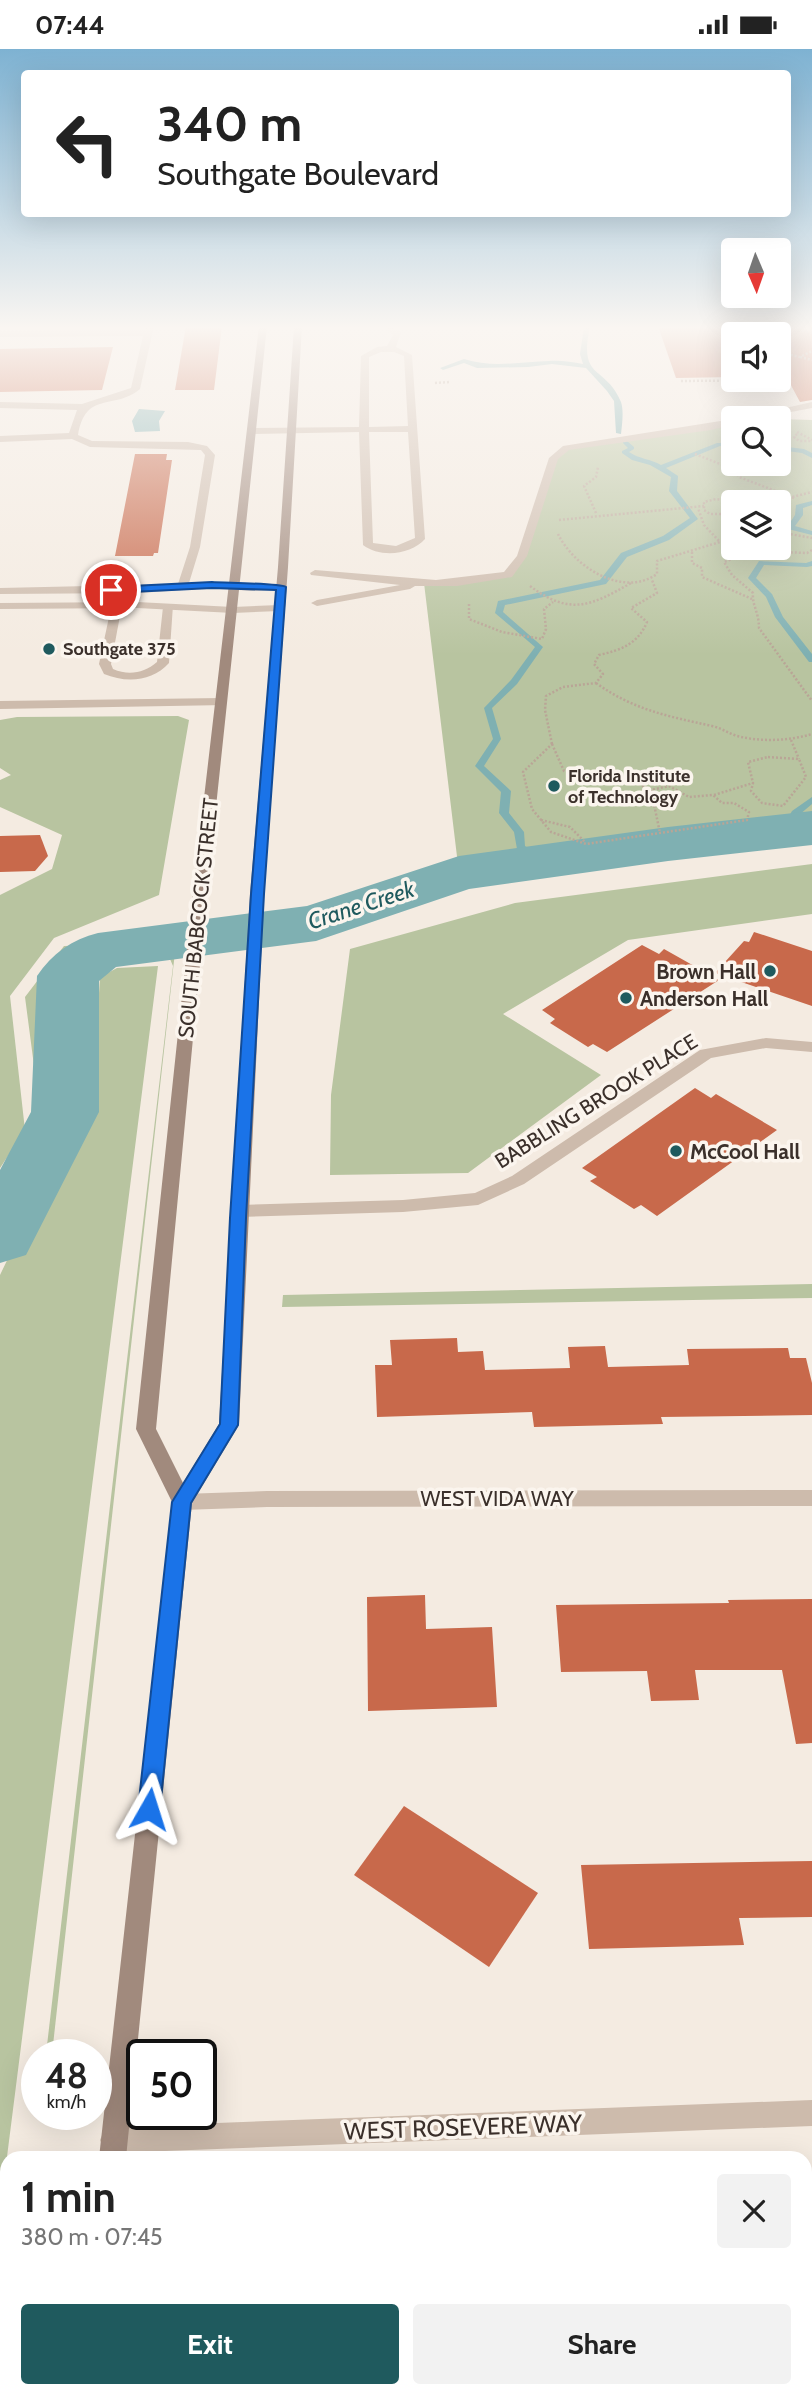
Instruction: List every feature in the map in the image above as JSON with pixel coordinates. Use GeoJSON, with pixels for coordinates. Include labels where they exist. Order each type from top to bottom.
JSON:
{"type":"FeatureCollection","features":[{"type":"Feature","properties":{"kind":"main road","name":"SOUTH BABCOCK STREET"},"geometry":{"type":"LineString","coordinates":[[182,1502],[146,1429],[199,901],[252,436]]}},
{"type":"Feature","properties":{"kind":"main road"},"geometry":{"type":"LineString","coordinates":[[113,2149],[182,1502],[229,1425],[257,894],[291,436]]}},
{"type":"Feature","properties":{"kind":"street"},"geometry":{"type":"LineString","coordinates":[[0,439],[73,436],[90,444],[188,445],[204,448],[210,455],[195,547],[181,588]]}},
{"type":"Feature","properties":{"kind":"street"},"geometry":{"type":"LineString","coordinates":[[364,436],[368,545],[377,549],[404,549],[413,546],[420,539],[412,436]]}},
{"type":"Feature","properties":{"kind":"street"},"geometry":{"type":"LineString","coordinates":[[316,573],[366,575],[424,583],[471,583],[508,575],[522,556],[554,458],[566,448],[657,436]]}},
{"type":"Feature","properties":{"kind":"street"},"geometry":{"type":"LineString","coordinates":[[317,603],[424,583]]}},
{"type":"Feature","properties":{"kind":"street"},"geometry":{"type":"LineString","coordinates":[[0,591],[181,588],[212,585],[281,587]]}},
{"type":"Feature","properties":{"kind":"street"},"geometry":{"type":"LineString","coordinates":[[0,606],[116,605],[233,610],[279,608]]}},
{"type":"Feature","properties":{"kind":"street"},"geometry":{"type":"LineString","coordinates":[[116,605],[105,664],[108,671],[118,676],[147,675],[163,663],[169,607]]}},
{"type":"Feature","properties":{"kind":"street"},"geometry":{"type":"LineString","coordinates":[[0,705],[222,702]]}},
{"type":"Feature","properties":{"kind":"street","name":"BABBLING BROOK PLACE"},"geometry":{"type":"LineString","coordinates":[[239,1211],[402,1206],[478,1199],[517,1180],[706,1054],[766,1043],[812,1047]]}},
{"type":"Feature","properties":{"kind":"street","name":"WEST VIDA WAY"},"geometry":{"type":"LineString","coordinates":[[182,1502],[267,1499],[812,1498]]}},
{"type":"Feature","properties":{"kind":"street","name":"WEST ROSEVERE WAY"},"geometry":{"type":"LineString","coordinates":[[113,2149],[812,2113]]}},
{"type":"Feature","properties":{"kind":"path"},"geometry":{"type":"LineString","coordinates":[[796,436],[796,440],[812,438]]}},
{"type":"Feature","properties":{"kind":"path"},"geometry":{"type":"LineString","coordinates":[[702,457],[735,470],[739,477],[794,498]]}},
{"type":"Feature","properties":{"kind":"path"},"geometry":{"type":"LineString","coordinates":[[596,513],[584,486],[596,477],[598,465],[605,462]]}},
{"type":"Feature","properties":{"kind":"path"},"geometry":{"type":"LineString","coordinates":[[791,499],[812,492]]}},
{"type":"Feature","properties":{"kind":"path"},"geometry":{"type":"LineString","coordinates":[[532,525],[596,513],[679,512],[704,506],[704,502],[721,500]]}},
{"type":"Feature","properties":{"kind":"path"},"geometry":{"type":"LineString","coordinates":[[704,506],[710,514],[721,514]]}},
{"type":"Feature","properties":{"kind":"path"},"geometry":{"type":"LineString","coordinates":[[555,521],[561,547],[600,576],[631,583],[652,580],[657,574],[657,561],[720,542],[704,526],[698,508]]}},
{"type":"Feature","properties":{"kind":"path"},"geometry":{"type":"LineString","coordinates":[[791,534],[812,538]]}},
{"type":"Feature","properties":{"kind":"path"},"geometry":{"type":"LineString","coordinates":[[812,550],[807,553],[757,551],[735,554],[724,562],[732,575],[753,593],[752,599],[759,613],[759,628],[812,701]]}},
{"type":"Feature","properties":{"kind":"path"},"geometry":{"type":"LineString","coordinates":[[692,552],[692,563],[702,568],[702,577],[752,599]]}},
{"type":"Feature","properties":{"kind":"path"},"geometry":{"type":"LineString","coordinates":[[596,683],[603,674],[594,664],[599,655],[622,649],[634,643],[644,633],[647,622],[631,608],[657,593],[652,580]]}},
{"type":"Feature","properties":{"kind":"path"},"geometry":{"type":"LineString","coordinates":[[471,583],[469,619],[502,632],[542,639],[546,629],[544,609],[552,601]]}},
{"type":"Feature","properties":{"kind":"path"},"geometry":{"type":"LineString","coordinates":[[533,588],[552,601],[571,604],[599,601],[631,583]]}},
{"type":"Feature","properties":{"kind":"path"},"geometry":{"type":"LineString","coordinates":[[753,783],[713,795],[689,797],[670,786],[651,790],[623,776],[585,780],[564,771],[552,744],[552,732],[543,712],[545,696],[563,687],[596,683],[619,699],[652,713],[716,727],[738,736],[791,740],[812,734]]}},
{"type":"Feature","properties":{"kind":"path"},"geometry":{"type":"LineString","coordinates":[[791,740],[799,759],[806,777],[798,784],[795,792],[783,806],[762,803],[751,791],[753,783],[748,762],[768,757],[799,759]]}},
{"type":"Feature","properties":{"kind":"path"},"geometry":{"type":"LineString","coordinates":[[552,744],[523,772],[532,809],[551,832],[586,844],[747,820],[749,812],[734,803],[722,803],[713,795]]}},
{"type":"Feature","properties":{"kind":"path"},"geometry":{"type":"LineString","coordinates":[[651,790],[660,833]]}},
{"type":"Feature","properties":{"kind":"path"},"geometry":{"type":"LineString","coordinates":[[541,820],[570,827],[586,844]]}},
{"type":"Feature","properties":{"kind":"green space"},"geometry":{"type":"Polygon","coordinates":[[[649,436],[721,436],[721,476],[791,476],[791,436],[812,436],[812,828],[668,844],[459,873],[424,583],[508,575],[522,556],[554,458],[566,448],[649,436]]]}},
{"type":"Feature","properties":{"kind":"green space"},"geometry":{"type":"Polygon","coordinates":[[[178,716],[189,720],[159,895],[54,938],[10,996],[25,1130],[0,1168],[0,895],[52,869],[62,835],[0,807],[0,780],[11,775],[0,768],[0,720],[17,717],[178,716]]]}},
{"type":"Feature","properties":{"kind":"green space"},"geometry":{"type":"Polygon","coordinates":[[[812,864],[812,914],[628,940],[503,1014],[601,1075],[468,1173],[330,1175],[331,1095],[350,949],[515,903],[812,864]]]}},
{"type":"Feature","properties":{"kind":"green space"},"geometry":{"type":"Polygon","coordinates":[[[176,943],[54,2039],[48,2039],[173,966],[170,959],[161,956],[139,955],[115,960],[86,974],[81,1026],[66,1117],[49,1135],[0,1236],[0,1195],[42,1127],[25,997],[64,946],[176,943]]]}},
{"type":"Feature","properties":{"kind":"green space"},"geometry":{"type":"Polygon","coordinates":[[[158,966],[8,2151],[0,2151],[0,1275],[66,1138],[82,1120],[97,1025],[100,977],[117,968],[158,966]]]}},
{"type":"Feature","properties":{"kind":"green space"},"geometry":{"type":"Polygon","coordinates":[[[812,1284],[812,1298],[282,1307],[283,1295],[812,1284]]]}},
{"type":"Feature","properties":{"kind":"building"},"geometry":{"type":"Polygon","coordinates":[[[135,454],[167,454],[166,460],[172,460],[158,553],[153,556],[115,556],[135,454]]]}},
{"type":"Feature","properties":{"kind":"building"},"geometry":{"type":"Polygon","coordinates":[[[40,835],[48,856],[35,871],[0,872],[0,836],[40,835]]]}},
{"type":"Feature","properties":{"kind":"building","name":"Brown Hall"},"geometry":{"type":"Polygon","coordinates":[[[754,932],[812,951],[812,1006],[715,973],[744,941],[749,942],[754,932]]]}},
{"type":"Feature","properties":{"kind":"building","name":"Anderson Hall"},"geometry":{"type":"Polygon","coordinates":[[[642,945],[659,954],[664,949],[719,980],[607,1052],[593,1044],[588,1047],[550,1023],[555,1019],[542,1010],[642,945]]]}},
{"type":"Feature","properties":{"kind":"building","name":"McCool Hall"},"geometry":{"type":"Polygon","coordinates":[[[695,1088],[711,1098],[716,1094],[777,1130],[657,1216],[641,1205],[634,1209],[590,1181],[597,1177],[582,1168],[695,1088]]]}},
{"type":"Feature","properties":{"kind":"building"},"geometry":{"type":"Polygon","coordinates":[[[457,1338],[458,1352],[483,1351],[485,1370],[570,1368],[568,1347],[605,1346],[608,1367],[689,1365],[687,1349],[788,1348],[790,1358],[806,1358],[812,1383],[812,1415],[661,1417],[663,1424],[534,1427],[532,1412],[377,1417],[375,1365],[392,1365],[390,1340],[457,1338]]]}},
{"type":"Feature","properties":{"kind":"building"},"geometry":{"type":"Polygon","coordinates":[[[425,1595],[426,1629],[492,1627],[497,1707],[368,1711],[367,1597],[425,1595]]]}},
{"type":"Feature","properties":{"kind":"building"},"geometry":{"type":"Polygon","coordinates":[[[812,1599],[812,1743],[796,1744],[782,1670],[695,1670],[699,1700],[651,1701],[647,1671],[561,1672],[556,1605],[812,1599]]]}},
{"type":"Feature","properties":{"kind":"building"},"geometry":{"type":"Polygon","coordinates":[[[404,1806],[538,1893],[489,1967],[354,1875],[404,1806]]]}},
{"type":"Feature","properties":{"kind":"building"},"geometry":{"type":"Polygon","coordinates":[[[812,1861],[812,1917],[739,1918],[744,1945],[589,1949],[581,1865],[812,1861]]]}},
{"type":"Feature","properties":{"kind":"waterway"},"geometry":{"type":"LineString","coordinates":[[544,861],[520,847],[519,832],[504,813],[506,791],[479,766],[497,739],[488,708],[514,682],[539,647],[499,613],[501,603],[603,582],[624,555],[666,538],[694,519],[673,491],[675,476],[652,463],[634,459],[624,452],[632,448],[625,442]]}},
{"type":"Feature","properties":{"kind":"waterway"},"geometry":{"type":"LineString","coordinates":[[661,468],[721,444]]}},
{"type":"Feature","properties":{"kind":"waterway"},"geometry":{"type":"LineString","coordinates":[[791,449],[804,451],[812,456]]}},
{"type":"Feature","properties":{"kind":"waterway"},"geometry":{"type":"LineString","coordinates":[[812,503],[799,507],[799,515],[791,527],[812,533]]}},
{"type":"Feature","properties":{"kind":"waterway"},"geometry":{"type":"LineString","coordinates":[[812,563],[762,563],[752,578],[769,596],[779,617],[812,660]]}},
{"type":"Feature","properties":{"kind":"waterway"},"geometry":{"type":"LineString","coordinates":[[786,831],[795,813],[812,800]]}},
{"type":"Feature","properties":{"kind":"waterway","name":"Crane Creek"},"geometry":{"type":"LineString","coordinates":[[0,1237],[65,1112],[68,976],[98,951],[316,923],[459,873],[668,844],[812,828]]}},
{"type":"Feature","properties":{"kind":"place","name":"Southgate 375"},"geometry":{"type":"Point","coordinates":[49,649]}},
{"type":"Feature","properties":{"kind":"place","name":"Florida Institute of Technology"},"geometry":{"type":"Point","coordinates":[554,786]}},
{"type":"Feature","properties":{"kind":"place","name":"Brown Hall"},"geometry":{"type":"Point","coordinates":[770,971]}},
{"type":"Feature","properties":{"kind":"place","name":"Anderson Hall"},"geometry":{"type":"Point","coordinates":[626,998]}},
{"type":"Feature","properties":{"kind":"place","name":"McCool Hall"},"geometry":{"type":"Point","coordinates":[676,1151]}},
{"type":"Feature","properties":{"kind":"route"},"geometry":{"type":"LineString","coordinates":[[111,590],[212,585],[281,587],[257,894],[229,1425],[182,1502],[149,1809]]}}]}
